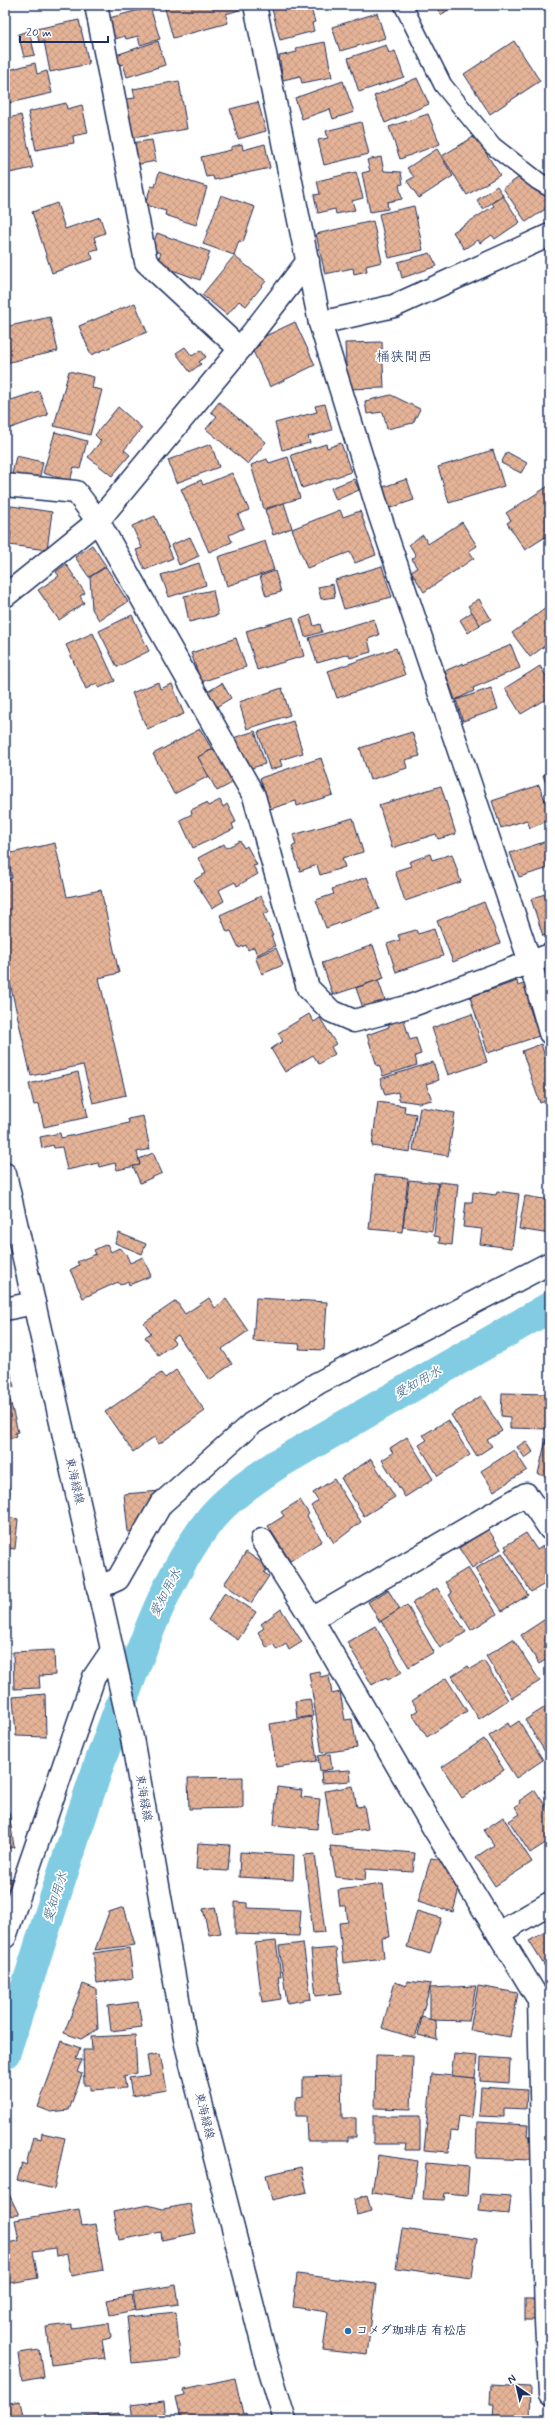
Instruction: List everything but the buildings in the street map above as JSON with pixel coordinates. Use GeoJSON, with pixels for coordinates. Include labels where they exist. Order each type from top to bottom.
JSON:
{"type":"FeatureCollection","features":[{"type":"Feature","properties":{"kind":"street"},"geometry":{"type":"LineString","coordinates":[[96,5],[146,262],[240,349]]}},
{"type":"Feature","properties":{"kind":"street"},"geometry":{"type":"LineString","coordinates":[[255,5],[320,323],[380,516],[540,959],[550,1032]]}},
{"type":"Feature","properties":{"kind":"street"},"geometry":{"type":"LineString","coordinates":[[320,323],[394,306],[550,235]]}},
{"type":"Feature","properties":{"kind":"street"},"geometry":{"type":"LineString","coordinates":[[5,596],[98,521],[240,349],[308,261]]}},
{"type":"Feature","properties":{"kind":"street"},"geometry":{"type":"LineString","coordinates":[[5,485],[76,492],[98,521],[254,796],[308,988],[331,1012],[354,1021],[410,1006],[540,959]]}},
{"type":"Feature","properties":{"kind":"street","name":"東海緑線"},"geometry":{"type":"LineString","coordinates":[[5,1174],[112,1656],[132,1738],[186,2044],[265,2354],[285,2420]]}},
{"type":"Feature","properties":{"kind":"street"},"geometry":{"type":"LineString","coordinates":[[98,1588],[118,1579],[161,1504],[251,1424],[318,1384],[550,1263]]}},
{"type":"Feature","properties":{"kind":"street"},"geometry":{"type":"LineString","coordinates":[[5,1309],[34,1303]]}},
{"type":"Feature","properties":{"kind":"street"},"geometry":{"type":"LineString","coordinates":[[312,1619],[526,1494],[550,1528]]}},
{"type":"Feature","properties":{"kind":"street"},"geometry":{"type":"LineString","coordinates":[[262,1540],[312,1619],[433,1828],[550,2018]]}},
{"type":"Feature","properties":{"kind":"street"},"geometry":{"type":"LineString","coordinates":[[5,1937],[94,1677],[112,1656]]}},
{"type":"Feature","properties":{"kind":"street"},"geometry":{"type":"LineString","coordinates":[[499,1933],[550,1903]]}},
{"type":"Feature","properties":{"kind":"street"},"geometry":{"type":"LineString","coordinates":[[538,1999],[546,2322],[550,2394]]}},
{"type":"Feature","properties":{"kind":"lane"},"geometry":{"type":"LineString","coordinates":[[403,5],[443,85],[493,146],[538,181],[550,188]]}},
{"type":"Feature","properties":{"kind":"waterway","name":"愛知用水"},"geometry":{"type":"LineString","coordinates":[[5,2053],[75,1834],[105,1747],[159,1607],[170,1583],[196,1538],[226,1502],[276,1465],[550,1307]]}},
{"type":"Feature","properties":{"kind":"place","name":"コメダ珈琲店 有松店"},"geometry":{"type":"Point","coordinates":[348,2331]}},
{"type":"Feature","properties":{"kind":"district","name":"桶狭間西"},"geometry":{"type":"Point","coordinates":[404,357]}}]}
